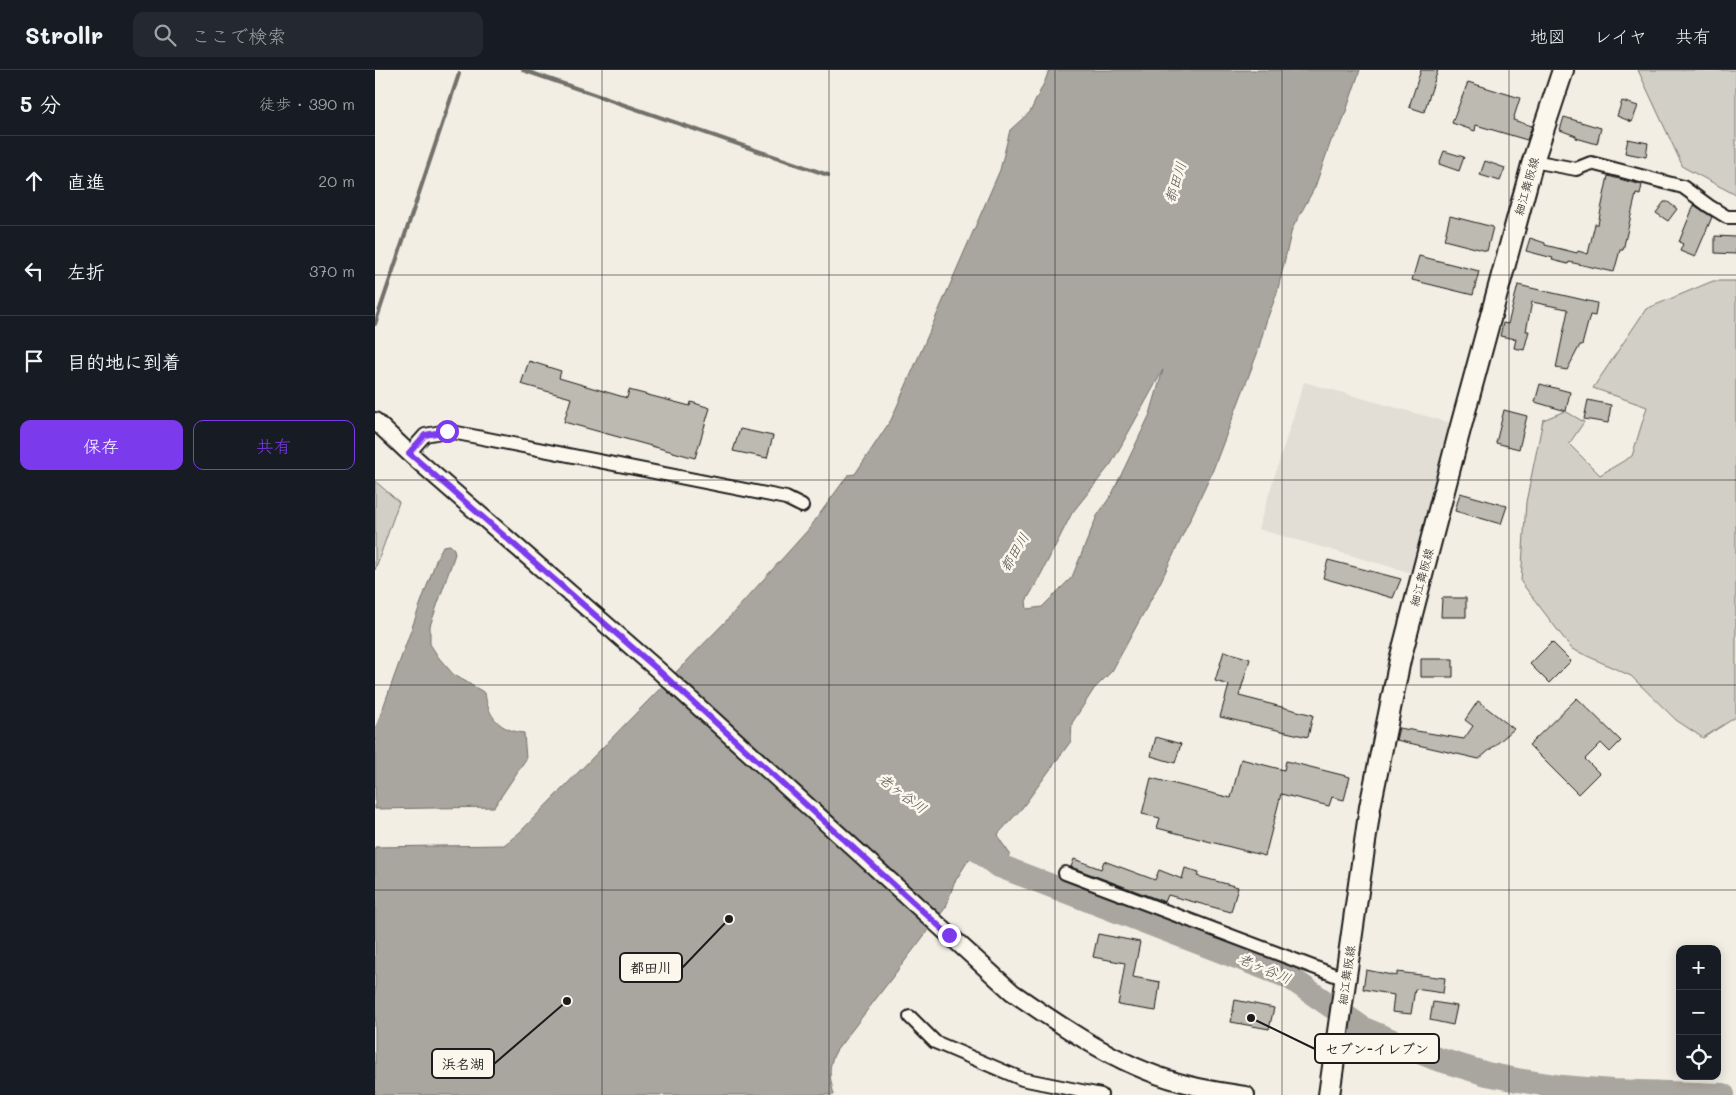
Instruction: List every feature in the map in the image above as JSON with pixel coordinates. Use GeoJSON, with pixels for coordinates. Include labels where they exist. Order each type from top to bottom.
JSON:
{"type":"FeatureCollection","features":[{"type":"Feature","properties":{"kind":"main road","name":"細江舞阪線"},"geometry":{"type":"LineString","coordinates":[[1329,1095],[1370,807],[1400,660],[1533,160],[1563,70]]}},
{"type":"Feature","properties":{"kind":"street"},"geometry":{"type":"LineString","coordinates":[[1533,160],[1576,169],[1591,163],[1683,188],[1727,216],[1736,217]]}},
{"type":"Feature","properties":{"kind":"street"},"geometry":{"type":"LineString","coordinates":[[375,421],[409,453],[657,669],[1012,992],[1072,1034],[1134,1066],[1189,1090],[1246,1095]]}},
{"type":"Feature","properties":{"kind":"street"},"geometry":{"type":"LineString","coordinates":[[409,453],[425,435],[447,431],[786,498],[803,506]]}},
{"type":"Feature","properties":{"kind":"street"},"geometry":{"type":"LineString","coordinates":[[1065,873],[1344,987]]}},
{"type":"Feature","properties":{"kind":"street"},"geometry":{"type":"LineString","coordinates":[[910,1017],[935,1042],[1022,1079],[1101,1095]]}},
{"type":"Feature","properties":{"kind":"shaded area"},"geometry":{"type":"Polygon","coordinates":[[[1638,70],[1736,70],[1736,195],[1683,167],[1638,70]]]}},
{"type":"Feature","properties":{"kind":"shaded area"},"geometry":{"type":"Polygon","coordinates":[[[1713,281],[1736,281],[1736,717],[1703,738],[1676,720],[1631,676],[1572,649],[1521,582],[1526,502],[1543,420],[1565,411],[1584,422],[1569,444],[1600,475],[1632,456],[1647,407],[1593,388],[1646,309],[1713,281]]]}},
{"type":"Feature","properties":{"kind":"shaded area"},"geometry":{"type":"Polygon","coordinates":[[[1304,382],[1451,423],[1412,573],[1258,529],[1304,382]]]}},
{"type":"Feature","properties":{"kind":"shaded area"},"geometry":{"type":"Polygon","coordinates":[[[375,481],[399,502],[375,570],[375,481]]]}},
{"type":"Feature","properties":{"kind":"water"},"geometry":{"type":"Polygon","coordinates":[[[1049,70],[1360,70],[1341,126],[1331,141],[1315,187],[1292,229],[1277,293],[1257,354],[1211,475],[1161,581],[1112,671],[1094,689],[1072,723],[1071,741],[1022,808],[998,834],[1010,854],[999,869],[993,865],[969,859],[954,883],[946,907],[836,1051],[831,1063],[830,1073],[834,1095],[375,1095],[375,847],[504,845],[519,833],[726,621],[808,530],[848,475],[855,474],[891,420],[1000,170],[1010,130],[1030,112],[1049,70]],[[1163,370],[1111,464],[1072,513],[1026,601],[1027,609],[1042,607],[1072,577],[1097,516],[1112,494],[1150,414],[1163,370]]]}},
{"type":"Feature","properties":{"kind":"water"},"geometry":{"type":"Polygon","coordinates":[[[450,545],[454,549],[455,554],[430,626],[430,644],[453,674],[485,693],[489,709],[496,721],[508,729],[524,733],[526,759],[494,807],[375,809],[375,730],[437,558],[443,546],[450,545]]]}},
{"type":"Feature","properties":{"kind":"building"},"geometry":{"type":"Polygon","coordinates":[[[1421,70],[1438,70],[1424,112],[1409,107],[1421,70]]]}},
{"type":"Feature","properties":{"kind":"building"},"geometry":{"type":"Polygon","coordinates":[[[1468,82],[1520,98],[1513,120],[1532,126],[1527,140],[1476,125],[1475,131],[1452,123],[1468,82]]]}},
{"type":"Feature","properties":{"kind":"building"},"geometry":{"type":"Polygon","coordinates":[[[1622,101],[1638,106],[1632,122],[1617,116],[1622,101]]]}},
{"type":"Feature","properties":{"kind":"building"},"geometry":{"type":"Polygon","coordinates":[[[1564,117],[1601,128],[1597,144],[1576,138],[1576,136],[1560,130],[1564,117]]]}},
{"type":"Feature","properties":{"kind":"building"},"geometry":{"type":"Polygon","coordinates":[[[1628,139],[1648,143],[1646,157],[1625,153],[1628,139]]]}},
{"type":"Feature","properties":{"kind":"building"},"geometry":{"type":"Polygon","coordinates":[[[1444,151],[1464,157],[1459,171],[1439,164],[1444,151]]]}},
{"type":"Feature","properties":{"kind":"building"},"geometry":{"type":"Polygon","coordinates":[[[1485,161],[1505,168],[1500,181],[1480,175],[1485,161]]]}},
{"type":"Feature","properties":{"kind":"building"},"geometry":{"type":"Polygon","coordinates":[[[1608,176],[1642,185],[1640,195],[1636,194],[1623,250],[1620,250],[1614,272],[1569,262],[1568,264],[1526,251],[1530,238],[1545,243],[1545,245],[1588,254],[1595,224],[1598,224],[1608,176]]]}},
{"type":"Feature","properties":{"kind":"building"},"geometry":{"type":"Polygon","coordinates":[[[1664,202],[1668,202],[1677,209],[1668,221],[1656,213],[1664,202]]]}},
{"type":"Feature","properties":{"kind":"building"},"geometry":{"type":"Polygon","coordinates":[[[1694,205],[1712,217],[1695,257],[1680,251],[1683,244],[1679,242],[1694,205]]]}},
{"type":"Feature","properties":{"kind":"building"},"geometry":{"type":"Polygon","coordinates":[[[1450,216],[1493,227],[1487,251],[1444,240],[1450,216]]]}},
{"type":"Feature","properties":{"kind":"building"},"geometry":{"type":"Polygon","coordinates":[[[1715,236],[1736,237],[1736,254],[1715,253],[1715,236]]]}},
{"type":"Feature","properties":{"kind":"building"},"geometry":{"type":"Polygon","coordinates":[[[1419,256],[1479,271],[1473,295],[1412,280],[1419,256]]]}},
{"type":"Feature","properties":{"kind":"building"},"geometry":{"type":"Polygon","coordinates":[[[1518,285],[1597,303],[1595,316],[1590,315],[1582,345],[1580,345],[1567,370],[1556,368],[1567,309],[1532,302],[1526,331],[1529,331],[1524,350],[1514,348],[1516,339],[1500,336],[1503,323],[1508,324],[1518,285]]]}},
{"type":"Feature","properties":{"kind":"building"},"geometry":{"type":"Polygon","coordinates":[[[529,361],[561,371],[559,378],[627,398],[629,390],[690,406],[691,402],[710,408],[695,458],[564,422],[571,398],[521,384],[529,361]]]}},
{"type":"Feature","properties":{"kind":"building"},"geometry":{"type":"Polygon","coordinates":[[[1540,384],[1570,392],[1566,411],[1535,402],[1540,384]]]}},
{"type":"Feature","properties":{"kind":"building"},"geometry":{"type":"Polygon","coordinates":[[[1588,400],[1611,405],[1608,423],[1584,419],[1588,400]]]}},
{"type":"Feature","properties":{"kind":"building"},"geometry":{"type":"Polygon","coordinates":[[[1504,410],[1527,416],[1519,449],[1496,443],[1504,410]]]}},
{"type":"Feature","properties":{"kind":"building"},"geometry":{"type":"Polygon","coordinates":[[[740,429],[773,436],[767,458],[733,451],[740,429]]]}},
{"type":"Feature","properties":{"kind":"building"},"geometry":{"type":"Polygon","coordinates":[[[1460,493],[1507,506],[1501,524],[1455,511],[1460,493]]]}},
{"type":"Feature","properties":{"kind":"building"},"geometry":{"type":"Polygon","coordinates":[[[1328,560],[1401,579],[1393,598],[1323,578],[1328,560]]]}},
{"type":"Feature","properties":{"kind":"building"},"geometry":{"type":"Polygon","coordinates":[[[1442,598],[1466,598],[1466,617],[1441,617],[1442,598]]]}},
{"type":"Feature","properties":{"kind":"building"},"geometry":{"type":"Polygon","coordinates":[[[1552,642],[1571,661],[1549,683],[1530,664],[1552,642]]]}},
{"type":"Feature","properties":{"kind":"building"},"geometry":{"type":"Polygon","coordinates":[[[1224,651],[1250,659],[1239,696],[1313,715],[1308,737],[1220,717],[1229,685],[1215,681],[1224,651]]]}},
{"type":"Feature","properties":{"kind":"building"},"geometry":{"type":"Polygon","coordinates":[[[1421,659],[1453,659],[1453,677],[1421,677],[1421,659]]]}},
{"type":"Feature","properties":{"kind":"building"},"geometry":{"type":"Polygon","coordinates":[[[1577,698],[1621,741],[1610,752],[1601,743],[1585,759],[1599,773],[1578,794],[1529,745],[1577,698]]]}},
{"type":"Feature","properties":{"kind":"building"},"geometry":{"type":"Polygon","coordinates":[[[1478,701],[1514,729],[1479,759],[1396,740],[1399,728],[1464,739],[1473,726],[1465,720],[1478,701]]]}},
{"type":"Feature","properties":{"kind":"building"},"geometry":{"type":"Polygon","coordinates":[[[1156,737],[1181,744],[1175,763],[1151,756],[1156,737]]]}},
{"type":"Feature","properties":{"kind":"building"},"geometry":{"type":"Polygon","coordinates":[[[1241,759],[1284,770],[1286,761],[1350,777],[1344,800],[1332,797],[1329,806],[1281,794],[1265,856],[1157,828],[1160,818],[1142,814],[1151,778],[1231,798],[1241,759]]]}},
{"type":"Feature","properties":{"kind":"building"},"geometry":{"type":"Polygon","coordinates":[[[1074,859],[1101,869],[1104,861],[1155,880],[1159,870],[1182,879],[1185,868],[1199,872],[1197,876],[1238,887],[1231,912],[1168,895],[1165,902],[1071,867],[1074,859]]]}},
{"type":"Feature","properties":{"kind":"building"},"geometry":{"type":"Polygon","coordinates":[[[1098,934],[1140,942],[1133,977],[1160,982],[1156,1011],[1118,1005],[1125,963],[1093,957],[1098,934]]]}},
{"type":"Feature","properties":{"kind":"building"},"geometry":{"type":"Polygon","coordinates":[[[1366,970],[1397,976],[1397,972],[1445,978],[1443,993],[1415,989],[1411,1014],[1392,1012],[1394,995],[1363,989],[1366,970]]]}},
{"type":"Feature","properties":{"kind":"building"},"geometry":{"type":"Polygon","coordinates":[[[1235,1000],[1274,1008],[1269,1029],[1231,1022],[1235,1000]]]}},
{"type":"Feature","properties":{"kind":"building"},"geometry":{"type":"Polygon","coordinates":[[[1433,1002],[1457,1006],[1453,1025],[1430,1020],[1433,1002]]]}},
{"type":"Feature","properties":{"kind":"waterway"},"geometry":{"type":"LineString","coordinates":[[523,70],[828,175]]}},
{"type":"Feature","properties":{"kind":"waterway"},"geometry":{"type":"LineString","coordinates":[[375,324],[459,74]]}},
{"type":"Feature","properties":{"kind":"waterway","name":"老ヶ谷川"},"geometry":{"type":"LineString","coordinates":[[974,847],[997,865],[1289,977],[1364,1029],[1434,1058],[1487,1074],[1562,1087],[1612,1091],[1723,1095]]}},
{"type":"Feature","properties":{"kind":"place","name":"都田川"},"geometry":{"type":"Point","coordinates":[729,919]}},
{"type":"Feature","properties":{"kind":"place","name":"浜名湖"},"geometry":{"type":"Point","coordinates":[567,1001]}},
{"type":"Feature","properties":{"kind":"place","name":"セブン-イレブン"},"geometry":{"type":"Point","coordinates":[1251,1018]}},
{"type":"Feature","properties":{"kind":"route"},"geometry":{"type":"LineString","coordinates":[[447,431],[425,435],[409,453],[657,669],[949,935]]}}]}
